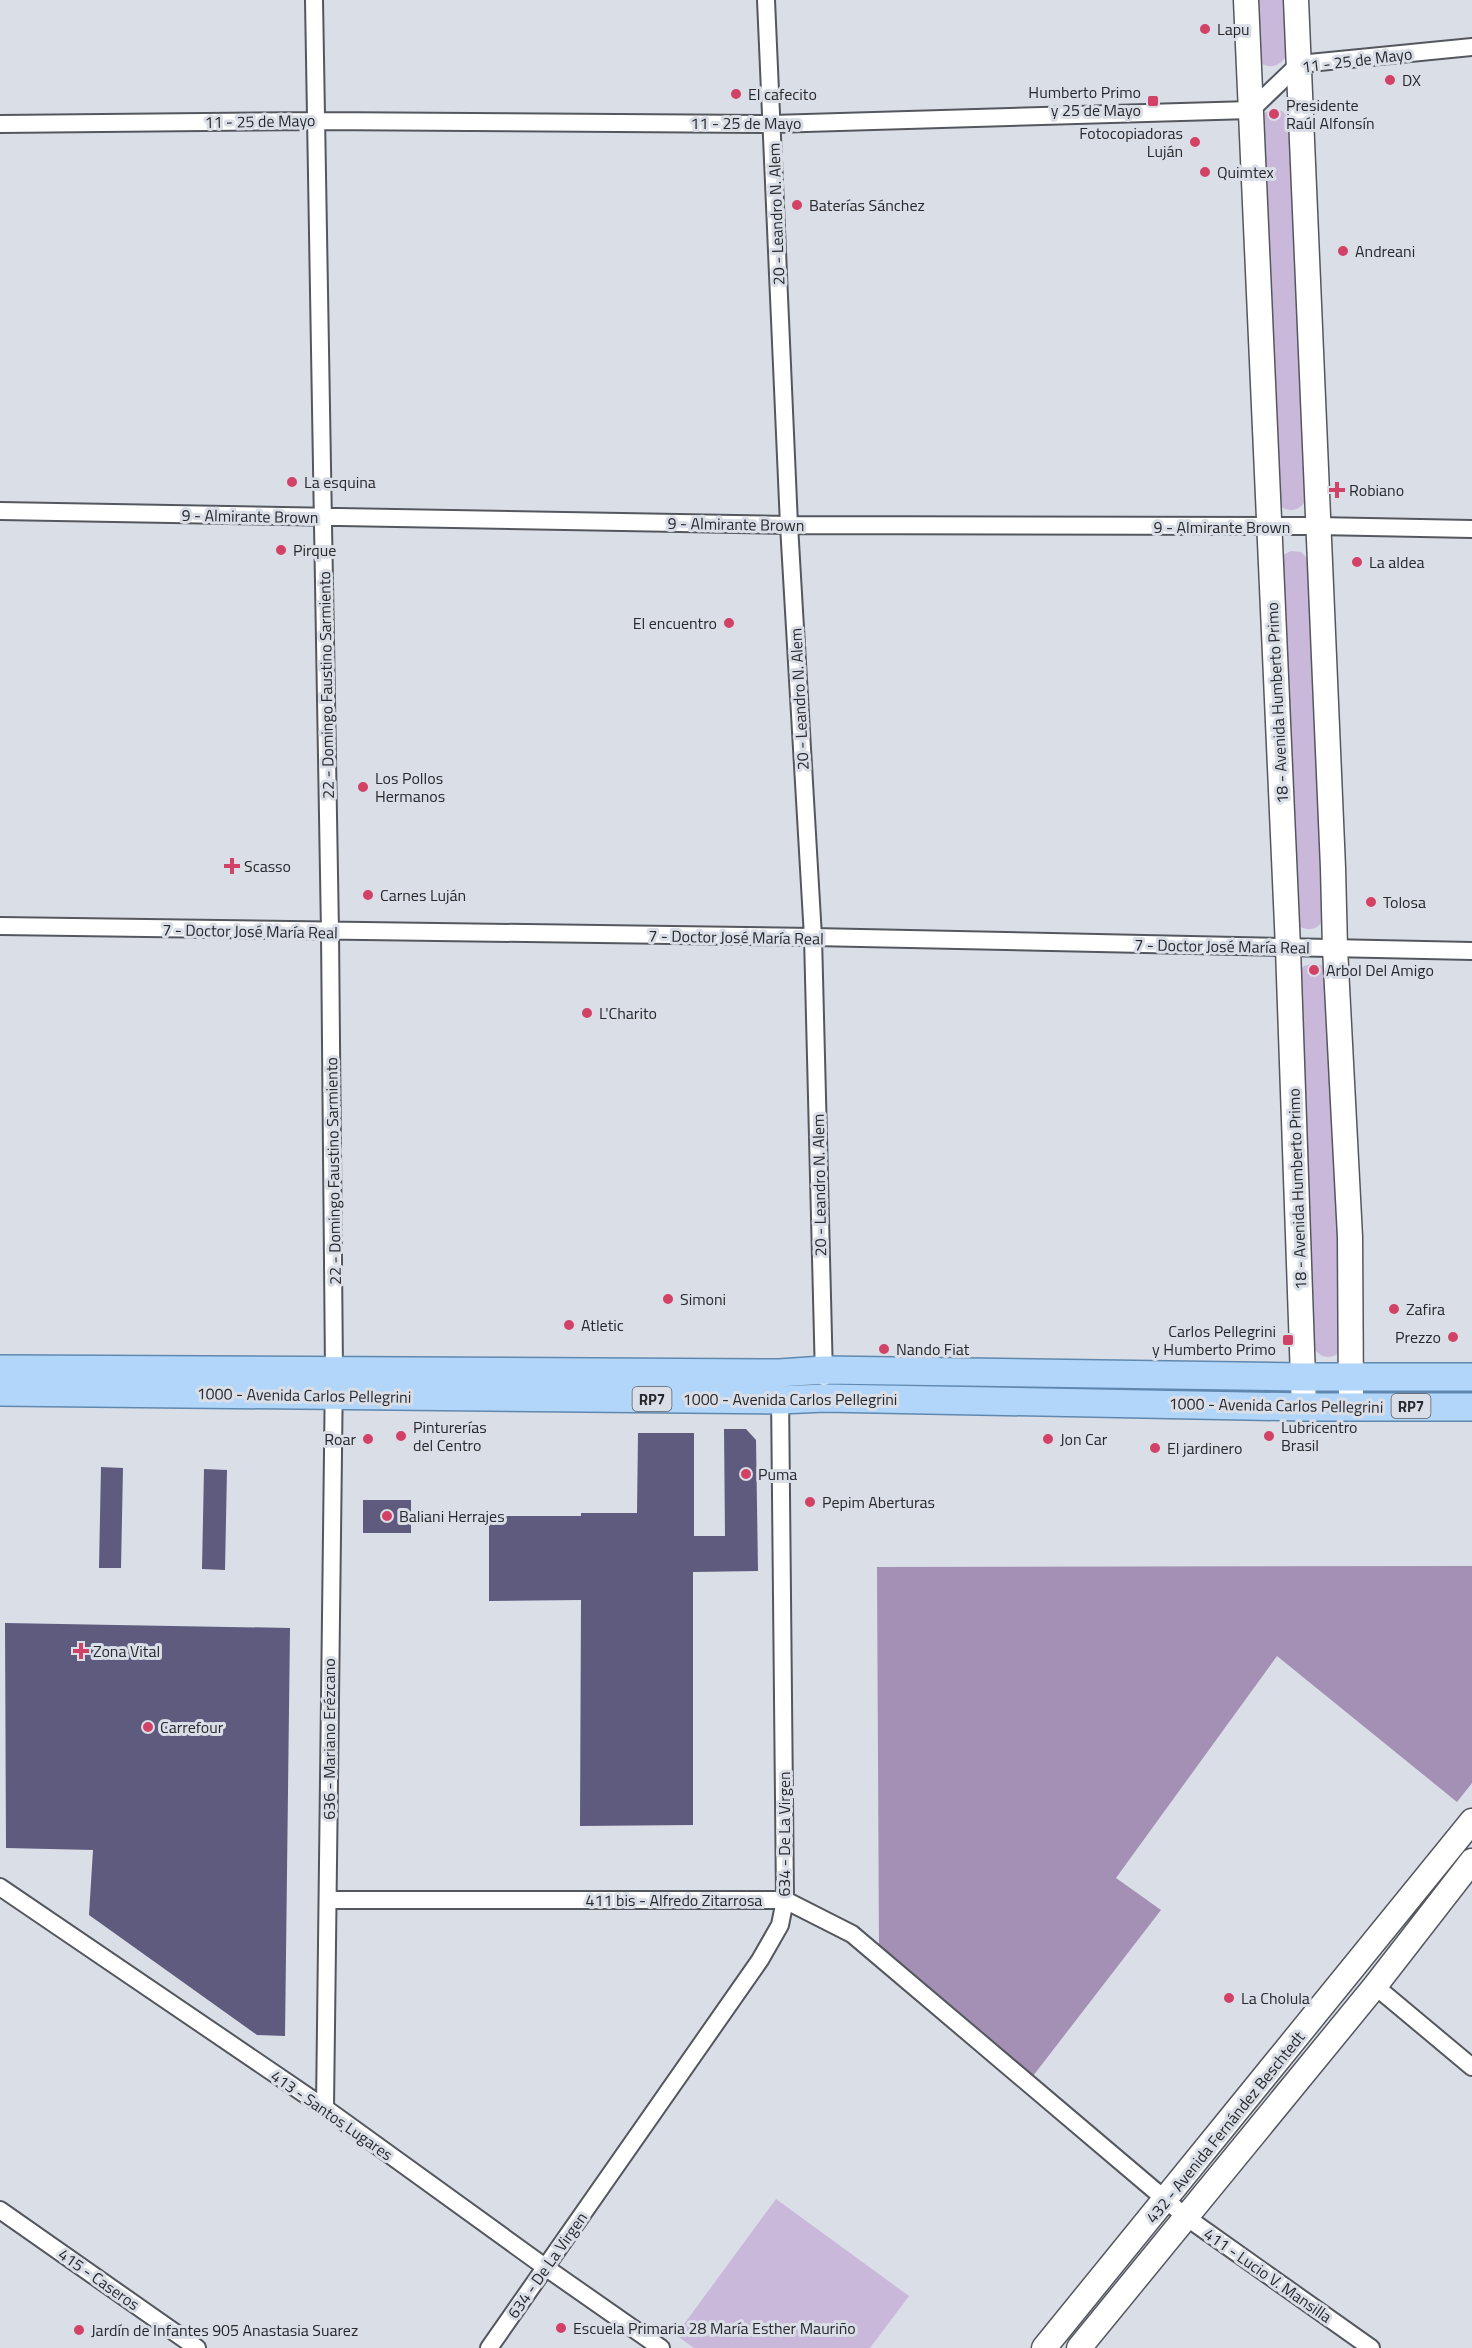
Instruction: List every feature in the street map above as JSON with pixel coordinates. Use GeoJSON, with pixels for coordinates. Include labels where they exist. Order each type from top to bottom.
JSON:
{"type":"FeatureCollection","features":[{"type":"Feature","properties":{"kind":"main road","name":"18 - Avenida Humberto Primo"},"geometry":{"type":"LineString","coordinates":[[1246,0],[1288,948],[1304,1407]]}},
{"type":"Feature","properties":{"kind":"main road"},"geometry":{"type":"LineString","coordinates":[[1296,0],[1335,948],[1350,1237],[1351,1406]]}},
{"type":"Feature","properties":{"kind":"main road","name":"1000 - Avenida Carlos Pellegrini"},"geometry":{"type":"LineString","coordinates":[[0,1369],[780,1400],[825,1398],[1304,1407],[1472,1407]]}},
{"type":"Feature","properties":{"kind":"main road","name":"1000 - Avenida Carlos Pellegrini"},"geometry":{"type":"LineString","coordinates":[[0,1392],[824,1370],[1303,1377],[1472,1377]]}},
{"type":"Feature","properties":{"kind":"main road","name":"432 - Avenida Fernández Beschtedt"},"geometry":{"type":"LineString","coordinates":[[1044,2348],[1472,1821]]}},
{"type":"Feature","properties":{"kind":"main road","name":"432 - Avenida Fernández Beschtedt"},"geometry":{"type":"LineString","coordinates":[[1078,2348],[1375,1986],[1472,1861]]}},
{"type":"Feature","properties":{"kind":"street","name":"22 - Domingo Faustino Sarmiento"},"geometry":{"type":"LineString","coordinates":[[314,0],[330,932],[334,1383]]}},
{"type":"Feature","properties":{"kind":"street","name":"20 - Leandro N. Alem"},"geometry":{"type":"LineString","coordinates":[[766,0],[789,525],[813,938],[825,1398]]}},
{"type":"Feature","properties":{"kind":"street","name":"11 - 25 de Mayo"},"geometry":{"type":"LineString","coordinates":[[0,124],[316,121],[772,124],[1251,110],[1299,64],[1472,47]]}},
{"type":"Feature","properties":{"kind":"street","name":"9 - Almirante Brown"},"geometry":{"type":"LineString","coordinates":[[0,511],[789,525],[1317,526],[1472,529]]}},
{"type":"Feature","properties":{"kind":"street","name":"7 - Doctor José María Real"},"geometry":{"type":"LineString","coordinates":[[0,926],[813,938],[1472,951]]}},
{"type":"Feature","properties":{"kind":"street","name":"634 - De La Virgen"},"geometry":{"type":"LineString","coordinates":[[489,2348],[760,1960],[780,1925],[785,1900],[779,1373]]}},
{"type":"Feature","properties":{"kind":"street","name":"636 - Mariano Erézcano"},"geometry":{"type":"LineString","coordinates":[[325,2108],[334,1383]]}},
{"type":"Feature","properties":{"kind":"street","name":"413 - Santos Lugares"},"geometry":{"type":"LineString","coordinates":[[0,1887],[325,2108],[661,2348]]}},
{"type":"Feature","properties":{"kind":"street","name":"411 bis - Alfredo Zitarrosa"},"geometry":{"type":"LineString","coordinates":[[329,1900],[785,1900],[852,1934],[1166,2199]]}},
{"type":"Feature","properties":{"kind":"street"},"geometry":{"type":"LineString","coordinates":[[1375,1986],[1472,2067]]}},
{"type":"Feature","properties":{"kind":"street","name":"411 - Lucio V. Mansilla"},"geometry":{"type":"LineString","coordinates":[[1166,2199],[1186,2217],[1371,2348]]}},
{"type":"Feature","properties":{"kind":"street","name":"415 - Caseros"},"geometry":{"type":"LineString","coordinates":[[0,2210],[197,2348]]}},
{"type":"Feature","properties":{"kind":"shaded area"},"geometry":{"type":"Polygon","coordinates":[[[1251,0],[1285,0],[1286,57],[1276,65],[1269,66],[1257,61],[1251,0]]]}},
{"type":"Feature","properties":{"kind":"shaded area"},"geometry":{"type":"Polygon","coordinates":[[[1272,110],[1282,111],[1288,117],[1308,493],[1304,503],[1293,510],[1278,505],[1259,119],[1272,110]]]}},
{"type":"Feature","properties":{"kind":"shaded area"},"geometry":{"type":"Polygon","coordinates":[[[1291,551],[1301,552],[1307,558],[1325,912],[1318,926],[1310,929],[1295,924],[1278,560],[1291,551]]]}},
{"type":"Feature","properties":{"kind":"shaded area"},"geometry":{"type":"Polygon","coordinates":[[[1321,965],[1327,971],[1344,1348],[1331,1357],[1322,1356],[1312,1344],[1297,973],[1304,966],[1321,965]]]}},
{"type":"Feature","properties":{"kind":"shaded area"},"geometry":{"type":"Polygon","coordinates":[[[1472,1566],[1472,1783],[1457,1802],[1277,1656],[1116,1878],[1161,1910],[1033,2076],[879,1950],[877,1567],[1472,1566]]]}},
{"type":"Feature","properties":{"kind":"shaded area"},"geometry":{"type":"Polygon","coordinates":[[[776,2199],[909,2296],[870,2348],[694,2348],[676,2335],[776,2199]]]}},
{"type":"Feature","properties":{"kind":"building"},"geometry":{"type":"Polygon","coordinates":[[[724,1429],[746,1429],[756,1440],[758,1571],[693,1572],[693,1825],[580,1826],[581,1600],[489,1601],[489,1516],[581,1516],[581,1513],[637,1513],[638,1433],[694,1433],[694,1536],[725,1536],[724,1429]]]}},
{"type":"Feature","properties":{"kind":"building"},"geometry":{"type":"Polygon","coordinates":[[[101,1467],[123,1468],[121,1568],[99,1568],[101,1467]]]}},
{"type":"Feature","properties":{"kind":"building"},"geometry":{"type":"Polygon","coordinates":[[[204,1469],[227,1470],[225,1570],[202,1569],[204,1469]]]}},
{"type":"Feature","properties":{"kind":"building","name":"Baliani Herrajes"},"geometry":{"type":"Polygon","coordinates":[[[363,1500],[411,1500],[411,1533],[363,1533],[363,1500]]]}},
{"type":"Feature","properties":{"kind":"building"},"geometry":{"type":"Polygon","coordinates":[[[5,1623],[290,1628],[285,2036],[257,2035],[89,1915],[93,1850],[6,1848],[5,1623]]]}},
{"type":"Feature","properties":{"kind":"place","name":"Lapu"},"geometry":{"type":"Point","coordinates":[1205,29]}},
{"type":"Feature","properties":{"kind":"place","name":"DX"},"geometry":{"type":"Point","coordinates":[1390,80]}},
{"type":"Feature","properties":{"kind":"place","name":"El cafecito"},"geometry":{"type":"Point","coordinates":[736,94]}},
{"type":"Feature","properties":{"kind":"place","name":"Humberto Primo y 25 de Mayo"},"geometry":{"type":"Point","coordinates":[1153,101]}},
{"type":"Feature","properties":{"kind":"place","name":"Presidente Raúl Alfonsín"},"geometry":{"type":"Point","coordinates":[1274,114]}},
{"type":"Feature","properties":{"kind":"place","name":"Fotocopiadoras Luján"},"geometry":{"type":"Point","coordinates":[1195,142]}},
{"type":"Feature","properties":{"kind":"place","name":"Quimtex"},"geometry":{"type":"Point","coordinates":[1205,172]}},
{"type":"Feature","properties":{"kind":"place","name":"Baterías Sánchez"},"geometry":{"type":"Point","coordinates":[797,205]}},
{"type":"Feature","properties":{"kind":"place","name":"Andreani"},"geometry":{"type":"Point","coordinates":[1343,251]}},
{"type":"Feature","properties":{"kind":"place","name":"La esquina"},"geometry":{"type":"Point","coordinates":[292,482]}},
{"type":"Feature","properties":{"kind":"place","name":"Robiano"},"geometry":{"type":"Point","coordinates":[1337,490]}},
{"type":"Feature","properties":{"kind":"place","name":"Pirque"},"geometry":{"type":"Point","coordinates":[281,550]}},
{"type":"Feature","properties":{"kind":"place","name":"La aldea"},"geometry":{"type":"Point","coordinates":[1357,562]}},
{"type":"Feature","properties":{"kind":"place","name":"El encuentro"},"geometry":{"type":"Point","coordinates":[729,623]}},
{"type":"Feature","properties":{"kind":"place","name":"Los Pollos Hermanos"},"geometry":{"type":"Point","coordinates":[363,787]}},
{"type":"Feature","properties":{"kind":"place","name":"Scasso"},"geometry":{"type":"Point","coordinates":[232,866]}},
{"type":"Feature","properties":{"kind":"place","name":"Carnes Luján"},"geometry":{"type":"Point","coordinates":[368,895]}},
{"type":"Feature","properties":{"kind":"place","name":"Tolosa"},"geometry":{"type":"Point","coordinates":[1371,902]}},
{"type":"Feature","properties":{"kind":"place","name":"Arbol Del Amigo"},"geometry":{"type":"Point","coordinates":[1314,970]}},
{"type":"Feature","properties":{"kind":"place","name":"L'Charito"},"geometry":{"type":"Point","coordinates":[587,1013]}},
{"type":"Feature","properties":{"kind":"place","name":"Simoni"},"geometry":{"type":"Point","coordinates":[668,1299]}},
{"type":"Feature","properties":{"kind":"place","name":"Zafira"},"geometry":{"type":"Point","coordinates":[1394,1309]}},
{"type":"Feature","properties":{"kind":"place","name":"Atletic"},"geometry":{"type":"Point","coordinates":[569,1325]}},
{"type":"Feature","properties":{"kind":"place","name":"Prezzo"},"geometry":{"type":"Point","coordinates":[1453,1337]}},
{"type":"Feature","properties":{"kind":"place","name":"Carlos Pellegrini y Humberto Primo"},"geometry":{"type":"Point","coordinates":[1288,1340]}},
{"type":"Feature","properties":{"kind":"place","name":"Nando Fiat"},"geometry":{"type":"Point","coordinates":[884,1349]}},
{"type":"Feature","properties":{"kind":"place","name":"Pinturerías del Centro"},"geometry":{"type":"Point","coordinates":[401,1436]}},
{"type":"Feature","properties":{"kind":"place","name":"Lubricentro Brasil"},"geometry":{"type":"Point","coordinates":[1269,1436]}},
{"type":"Feature","properties":{"kind":"place","name":"Roar"},"geometry":{"type":"Point","coordinates":[368,1439]}},
{"type":"Feature","properties":{"kind":"place","name":"Jon Car"},"geometry":{"type":"Point","coordinates":[1048,1439]}},
{"type":"Feature","properties":{"kind":"place","name":"El jardinero"},"geometry":{"type":"Point","coordinates":[1155,1448]}},
{"type":"Feature","properties":{"kind":"place","name":"Puma"},"geometry":{"type":"Point","coordinates":[746,1474]}},
{"type":"Feature","properties":{"kind":"place","name":"Pepim Aberturas"},"geometry":{"type":"Point","coordinates":[810,1502]}},
{"type":"Feature","properties":{"kind":"place","name":"Baliani Herrajes"},"geometry":{"type":"Point","coordinates":[387,1516]}},
{"type":"Feature","properties":{"kind":"place","name":"Zona Vital"},"geometry":{"type":"Point","coordinates":[81,1651]}},
{"type":"Feature","properties":{"kind":"place","name":"Carrefour"},"geometry":{"type":"Point","coordinates":[148,1727]}},
{"type":"Feature","properties":{"kind":"place","name":"La Cholula"},"geometry":{"type":"Point","coordinates":[1229,1998]}},
{"type":"Feature","properties":{"kind":"place","name":"Escuela Primaria 28 María Esther Mauriño"},"geometry":{"type":"Point","coordinates":[561,2328]}},
{"type":"Feature","properties":{"kind":"place","name":"Jardín de Infantes 905 Anastasia Suarez"},"geometry":{"type":"Point","coordinates":[79,2330]}}]}
